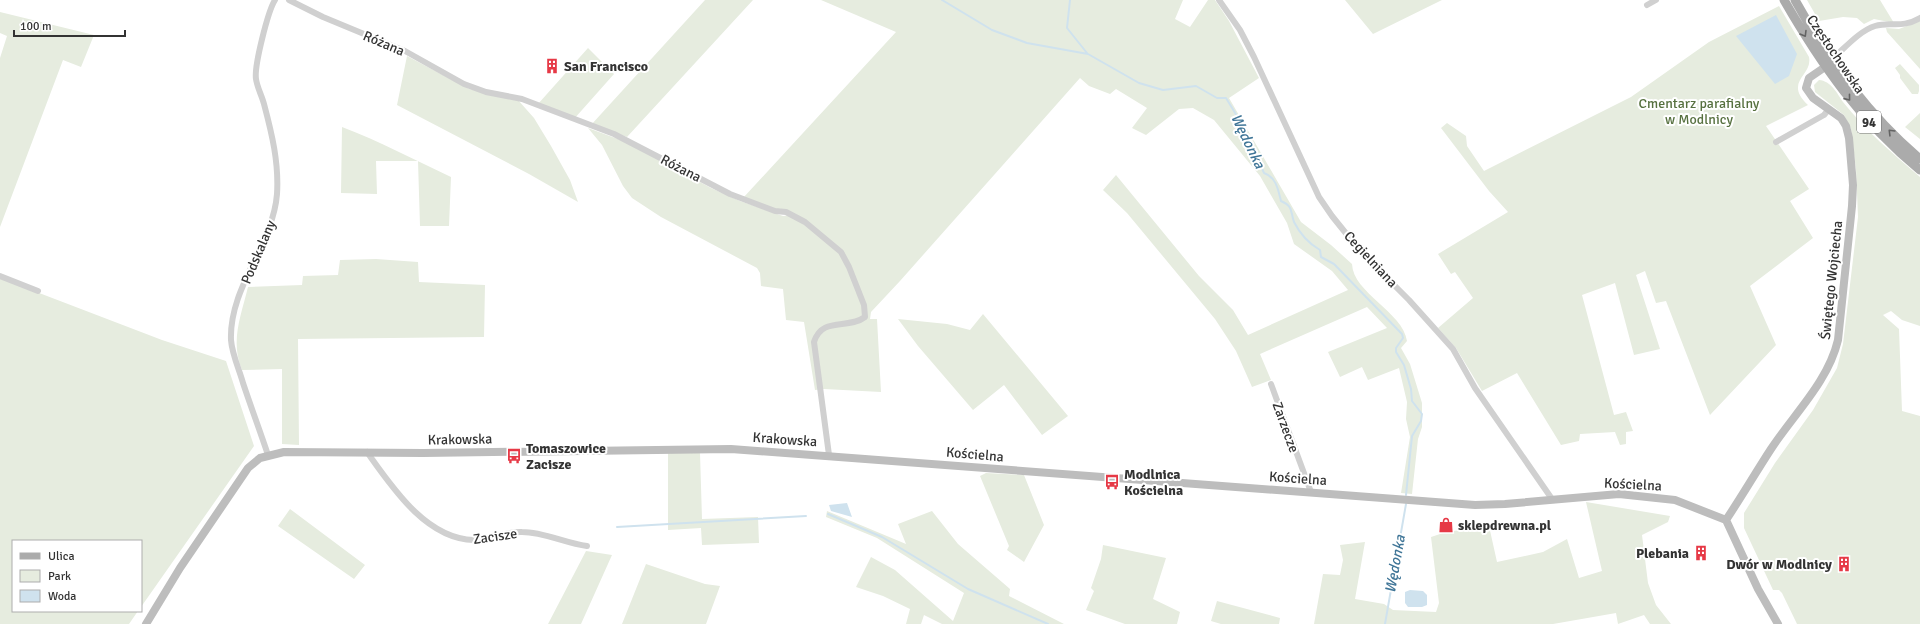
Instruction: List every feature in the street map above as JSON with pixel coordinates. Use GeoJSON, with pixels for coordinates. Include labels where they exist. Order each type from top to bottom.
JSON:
{"type":"FeatureCollection","features":[{"type":"Feature","properties":{"kind":"main road","name":"Częstochowska"},"geometry":{"type":"LineString","coordinates":[[1784,0],[1828,63],[1872,112],[1920,159]]}},
{"type":"Feature","properties":{"kind":"main road","name":"Częstochowska"},"geometry":{"type":"LineString","coordinates":[[1795,0],[1828,63],[1850,100],[1876,130],[1920,170]]}},
{"type":"Feature","properties":{"kind":"street","name":"Podskalany"},"geometry":{"type":"LineString","coordinates":[[268,454],[234,358],[231,340],[232,325],[242,290],[264,243],[275,209],[277,178],[274,145],[256,77],[267,17],[276,0]]}},
{"type":"Feature","properties":{"kind":"street","name":"Różana"},"geometry":{"type":"LineString","coordinates":[[289,0],[323,17],[405,51],[474,88],[522,99],[629,141],[730,194],[775,211],[786,212],[805,222],[833,243],[841,252],[849,267],[864,305],[865,317],[860,321],[830,326],[821,330],[816,335],[814,342],[829,455]]}},
{"type":"Feature","properties":{"kind":"street","name":"Cegielniana"},"geometry":{"type":"LineString","coordinates":[[1219,0],[1240,30],[1320,197],[1332,216],[1365,256],[1410,300],[1453,349],[1475,388],[1552,499]]}},
{"type":"Feature","properties":{"kind":"street"},"geometry":{"type":"LineString","coordinates":[[1647,5],[1656,0]]}},
{"type":"Feature","properties":{"kind":"street"},"geometry":{"type":"LineString","coordinates":[[1828,63],[1862,33],[1874,26],[1900,25],[1920,18]]}},
{"type":"Feature","properties":{"kind":"street","name":"Świętego Wojciecha"},"geometry":{"type":"LineString","coordinates":[[1726,520],[1771,449],[1804,405],[1825,373],[1836,350],[1853,185],[1847,131],[1841,118],[1809,95],[1806,88],[1809,78],[1828,63]]}},
{"type":"Feature","properties":{"kind":"street"},"geometry":{"type":"LineString","coordinates":[[1776,142],[1824,115],[1830,109]]}},
{"type":"Feature","properties":{"kind":"street"},"geometry":{"type":"LineString","coordinates":[[0,276],[38,291]]}},
{"type":"Feature","properties":{"kind":"street","name":"Zarzecze"},"geometry":{"type":"LineString","coordinates":[[1270,384],[1311,492]]}},
{"type":"Feature","properties":{"kind":"street","name":"Krakowska"},"geometry":{"type":"LineString","coordinates":[[146,624],[180,568],[248,468],[260,458],[268,454],[284,452],[423,453],[731,448],[864,458]]}},
{"type":"Feature","properties":{"kind":"street","name":"Zacisze"},"geometry":{"type":"LineString","coordinates":[[367,452],[392,488],[407,504],[427,522],[446,535],[461,540],[476,541],[522,532],[587,546]]}},
{"type":"Feature","properties":{"kind":"street","name":"Kościelna"},"geometry":{"type":"LineString","coordinates":[[864,458],[1146,481],[1475,505],[1505,504],[1619,494],[1675,500],[1726,520]]}},
{"type":"Feature","properties":{"kind":"street"},"geometry":{"type":"LineString","coordinates":[[1726,520],[1758,589],[1778,624]]}},
{"type":"Feature","properties":{"kind":"green space"},"geometry":{"type":"Polygon","coordinates":[[[705,0],[753,0],[627,137],[591,125],[705,0]]]}},
{"type":"Feature","properties":{"kind":"green space"},"geometry":{"type":"Polygon","coordinates":[[[821,0],[1183,0],[1175,19],[1190,27],[1208,0],[1215,0],[1229,21],[1259,78],[1229,98],[1301,222],[1331,245],[1352,264],[1354,274],[1360,284],[1397,321],[1404,331],[1407,341],[1401,348],[1410,364],[1422,403],[1422,427],[1418,439],[1412,494],[1401,493],[1410,437],[1406,419],[1407,402],[1399,368],[1368,380],[1362,367],[1340,377],[1328,352],[1387,328],[1367,307],[1260,354],[1271,380],[1252,387],[1236,351],[1215,319],[1127,213],[1103,190],[1116,175],[1199,276],[1233,310],[1248,335],[1348,290],[1332,271],[1294,244],[1287,223],[1260,176],[1214,120],[1193,108],[1179,109],[1146,135],[1132,128],[1147,108],[1116,89],[1110,94],[1089,86],[1080,78],[871,312],[870,319],[877,319],[881,392],[824,389],[815,390],[804,322],[786,320],[783,289],[761,286],[760,273],[757,268],[661,217],[632,198],[623,186],[602,145],[588,128],[626,142],[711,188],[740,201],[783,216],[794,215],[743,198],[896,32],[821,0]]]}},
{"type":"Feature","properties":{"kind":"green space"},"geometry":{"type":"Polygon","coordinates":[[[1345,0],[1442,0],[1373,34],[1345,0]]]}},
{"type":"Feature","properties":{"kind":"green space"},"geometry":{"type":"Polygon","coordinates":[[[1807,0],[1880,0],[1894,23],[1874,19],[1864,24],[1857,18],[1843,17],[1819,21],[1807,0]]]}},
{"type":"Feature","properties":{"kind":"green space","name":"Cmentarz parafialny w Modlnicy"},"geometry":{"type":"Polygon","coordinates":[[[1779,6],[1809,57],[1807,69],[1798,84],[1798,90],[1801,97],[1808,105],[1766,126],[1809,189],[1790,201],[1813,238],[1750,286],[1776,345],[1710,415],[1666,301],[1656,303],[1645,271],[1636,275],[1660,349],[1634,355],[1615,283],[1582,295],[1614,415],[1626,412],[1633,431],[1626,432],[1626,444],[1620,445],[1615,432],[1580,434],[1579,441],[1561,445],[1517,373],[1482,391],[1456,348],[1438,328],[1473,298],[1455,272],[1451,274],[1438,254],[1508,212],[1489,191],[1441,128],[1447,123],[1466,136],[1467,146],[1484,171],[1631,97],[1709,42],[1779,6]]]}},
{"type":"Feature","properties":{"kind":"green space"},"geometry":{"type":"Polygon","coordinates":[[[0,12],[94,35],[81,67],[63,60],[0,227],[0,58],[7,36],[0,33],[0,12]]]}},
{"type":"Feature","properties":{"kind":"green space"},"geometry":{"type":"Polygon","coordinates":[[[1920,21],[1920,69],[1887,32],[1886,28],[1899,29],[1920,21]]]}},
{"type":"Feature","properties":{"kind":"green space"},"geometry":{"type":"Polygon","coordinates":[[[588,48],[614,74],[574,119],[538,104],[588,48]]]}},
{"type":"Feature","properties":{"kind":"green space"},"geometry":{"type":"Polygon","coordinates":[[[407,56],[469,89],[518,100],[534,118],[551,146],[570,180],[578,202],[529,174],[397,105],[407,56]]]}},
{"type":"Feature","properties":{"kind":"green space"},"geometry":{"type":"Polygon","coordinates":[[[1900,64],[1919,85],[1918,94],[1912,94],[1900,78],[1900,75],[1895,68],[1900,64]]]}},
{"type":"Feature","properties":{"kind":"green space"},"geometry":{"type":"Polygon","coordinates":[[[1819,80],[1830,85],[1852,113],[1870,132],[1920,177],[1920,326],[1902,320],[1891,311],[1883,315],[1899,329],[1902,411],[1920,416],[1920,624],[1797,624],[1782,593],[1779,590],[1773,590],[1744,528],[1744,513],[1775,463],[1813,410],[1837,368],[1843,344],[1858,217],[1856,169],[1851,129],[1844,115],[1815,92],[1814,85],[1819,80]]]}},
{"type":"Feature","properties":{"kind":"green space"},"geometry":{"type":"Polygon","coordinates":[[[1920,113],[1920,139],[1905,127],[1920,113]]]}},
{"type":"Feature","properties":{"kind":"green space"},"geometry":{"type":"Polygon","coordinates":[[[342,127],[370,138],[418,161],[376,161],[377,194],[341,193],[342,127]]]}},
{"type":"Feature","properties":{"kind":"green space"},"geometry":{"type":"Polygon","coordinates":[[[418,161],[451,177],[449,226],[420,226],[418,161]]]}},
{"type":"Feature","properties":{"kind":"green space"},"geometry":{"type":"Polygon","coordinates":[[[376,259],[418,262],[419,282],[485,285],[484,337],[298,339],[299,445],[282,444],[282,369],[242,370],[239,359],[237,349],[238,328],[248,287],[302,285],[303,276],[338,275],[340,260],[376,259]]]}},
{"type":"Feature","properties":{"kind":"green space"},"geometry":{"type":"Polygon","coordinates":[[[0,278],[162,340],[226,361],[254,446],[142,606],[142,540],[12,540],[12,612],[137,612],[129,624],[0,624],[0,278]]]}},
{"type":"Feature","properties":{"kind":"green space"},"geometry":{"type":"Polygon","coordinates":[[[983,314],[1068,416],[1042,435],[1004,385],[973,410],[918,346],[898,319],[947,324],[970,330],[983,314]]]}},
{"type":"Feature","properties":{"kind":"green space"},"geometry":{"type":"Polygon","coordinates":[[[668,453],[700,453],[702,519],[758,517],[759,543],[702,545],[701,528],[668,530],[668,453]]]}},
{"type":"Feature","properties":{"kind":"green space"},"geometry":{"type":"Polygon","coordinates":[[[986,473],[1024,475],[1044,525],[1024,562],[1007,550],[1009,546],[980,476],[986,473]]]}},
{"type":"Feature","properties":{"kind":"green space"},"geometry":{"type":"Polygon","coordinates":[[[1586,502],[1670,516],[1668,522],[1642,535],[1648,583],[1656,605],[1671,624],[1650,624],[1644,615],[1618,624],[1616,613],[1553,624],[1314,624],[1323,574],[1340,575],[1343,560],[1340,545],[1365,542],[1355,599],[1384,604],[1393,610],[1436,612],[1439,603],[1431,537],[1446,532],[1489,526],[1497,562],[1543,552],[1567,539],[1579,578],[1602,571],[1586,502]]]}},
{"type":"Feature","properties":{"kind":"green space"},"geometry":{"type":"Polygon","coordinates":[[[290,509],[365,565],[354,579],[278,526],[290,509]]]}},
{"type":"Feature","properties":{"kind":"green space"},"geometry":{"type":"Polygon","coordinates":[[[827,511],[906,544],[898,524],[932,511],[958,544],[1010,589],[1009,596],[1064,624],[942,624],[924,615],[921,624],[906,624],[910,609],[883,596],[856,587],[871,557],[895,570],[953,621],[964,593],[877,538],[826,517],[827,511]]]}},
{"type":"Feature","properties":{"kind":"green space"},"geometry":{"type":"Polygon","coordinates":[[[1103,545],[1166,558],[1153,599],[1180,612],[1177,624],[1125,624],[1086,610],[1094,591],[1091,588],[1101,559],[1103,545]]]}},
{"type":"Feature","properties":{"kind":"green space"},"geometry":{"type":"Polygon","coordinates":[[[586,551],[612,555],[581,624],[548,624],[586,551]]]}},
{"type":"Feature","properties":{"kind":"green space"},"geometry":{"type":"Polygon","coordinates":[[[646,564],[705,584],[720,586],[706,624],[622,624],[646,564]]]}},
{"type":"Feature","properties":{"kind":"green space"},"geometry":{"type":"Polygon","coordinates":[[[1217,601],[1280,618],[1279,624],[1221,624],[1211,621],[1217,601]]]}},
{"type":"Feature","properties":{"kind":"water"},"geometry":{"type":"Polygon","coordinates":[[[1776,15],[1797,54],[1789,76],[1775,84],[1736,36],[1776,15]]]}},
{"type":"Feature","properties":{"kind":"water"},"geometry":{"type":"Polygon","coordinates":[[[847,503],[852,517],[831,511],[829,505],[847,503]]]}},
{"type":"Feature","properties":{"kind":"water"},"geometry":{"type":"Polygon","coordinates":[[[1410,590],[1423,591],[1427,595],[1427,605],[1422,607],[1408,607],[1405,603],[1405,592],[1410,590]]]}},
{"type":"Feature","properties":{"kind":"waterway","name":"Wędonka"},"geometry":{"type":"LineString","coordinates":[[942,0],[992,30],[1027,43],[1088,54],[1139,83],[1163,90],[1196,86],[1217,98],[1226,98],[1240,121],[1246,141],[1252,146],[1264,173],[1274,180],[1281,201],[1290,207],[1294,222],[1299,230],[1308,241],[1320,250],[1321,257],[1334,264],[1402,334],[1403,338],[1396,348],[1396,352],[1404,365],[1411,389],[1412,401],[1422,414],[1421,421],[1412,436],[1406,495]]}},
{"type":"Feature","properties":{"kind":"waterway"},"geometry":{"type":"LineString","coordinates":[[1070,0],[1067,28],[1087,53]]}},
{"type":"Feature","properties":{"kind":"waterway","name":"Wędonka"},"geometry":{"type":"LineString","coordinates":[[1385,624],[1406,504]]}},
{"type":"Feature","properties":{"kind":"waterway"},"geometry":{"type":"LineString","coordinates":[[828,514],[882,537],[968,589],[1048,624]]}},
{"type":"Feature","properties":{"kind":"waterway"},"geometry":{"type":"LineString","coordinates":[[617,527],[806,516]]}},
{"type":"Feature","properties":{"kind":"place","name":"San Francisco"},"geometry":{"type":"Point","coordinates":[552,66]}},
{"type":"Feature","properties":{"kind":"place","name":"Tomaszowice Zacisze"},"geometry":{"type":"Point","coordinates":[514,456]}},
{"type":"Feature","properties":{"kind":"place","name":"Modlnica Kościelna"},"geometry":{"type":"Point","coordinates":[1112,482]}},
{"type":"Feature","properties":{"kind":"place","name":"sklepdrewna.pl"},"geometry":{"type":"Point","coordinates":[1446,525]}},
{"type":"Feature","properties":{"kind":"place","name":"Plebania"},"geometry":{"type":"Point","coordinates":[1701,553]}},
{"type":"Feature","properties":{"kind":"place","name":"Dwór w Modlnicy"},"geometry":{"type":"Point","coordinates":[1844,564]}}]}
